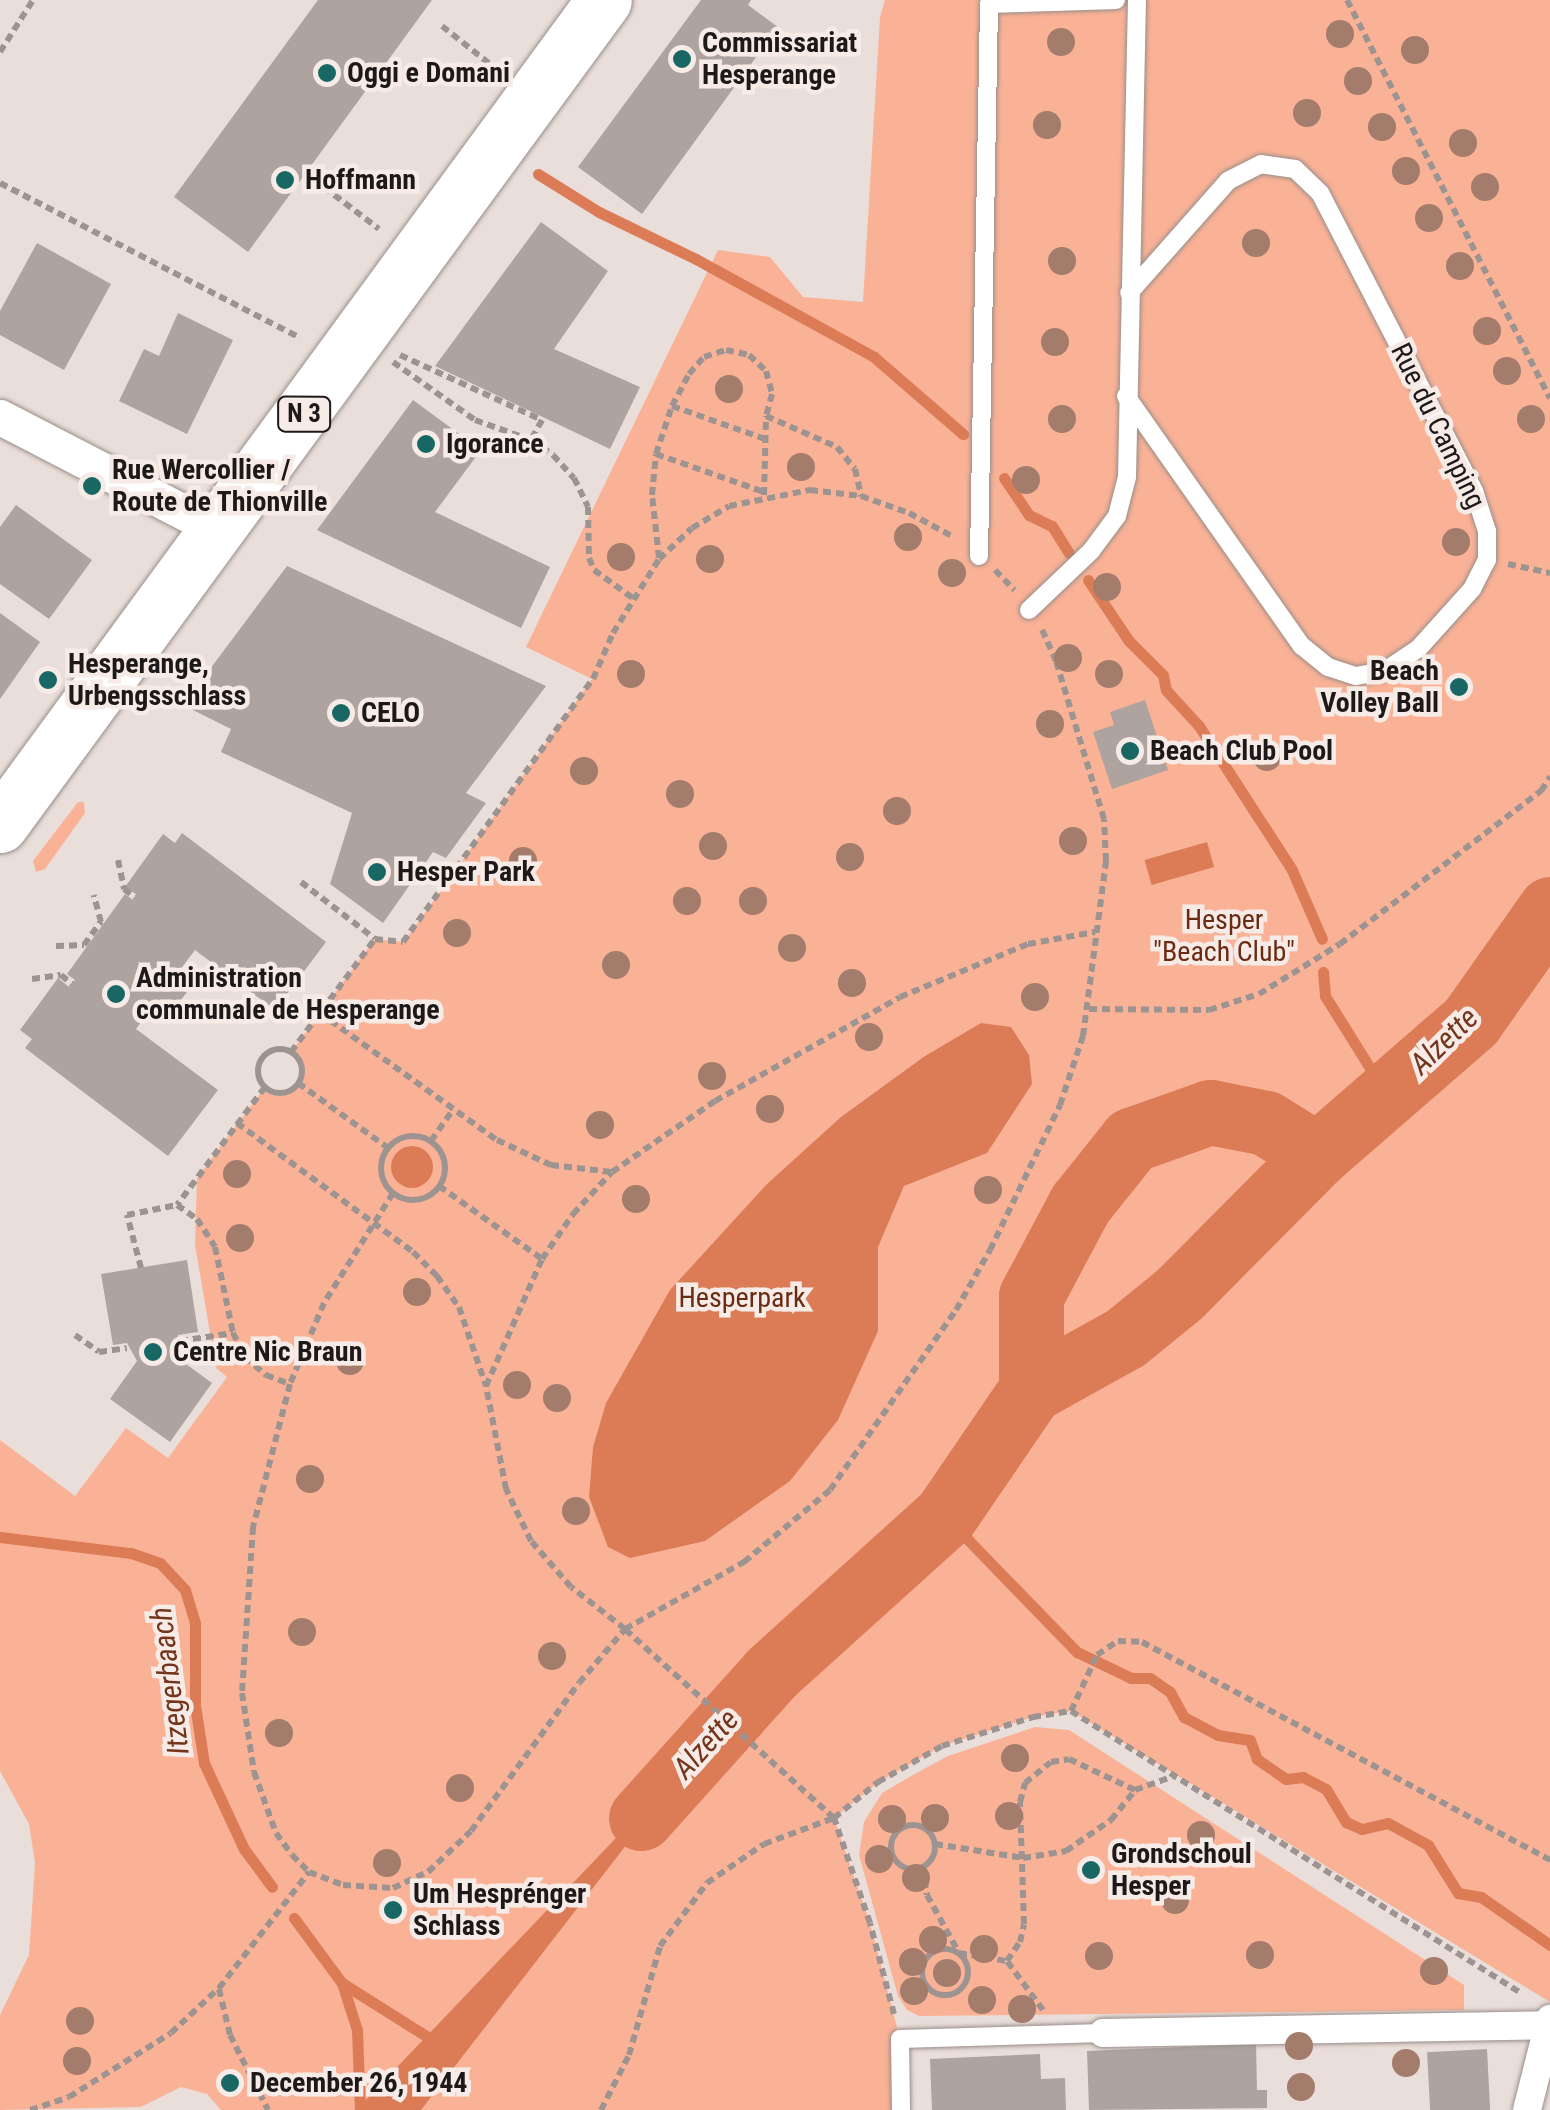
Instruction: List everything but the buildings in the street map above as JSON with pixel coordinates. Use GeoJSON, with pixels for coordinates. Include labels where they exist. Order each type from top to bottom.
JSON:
{"type":"FeatureCollection","features":[{"type":"Feature","properties":{"kind":"main road","name":"N 3"},"geometry":{"type":"LineString","coordinates":[[0,825],[604,0]]}},
{"type":"Feature","properties":{"kind":"street"},"geometry":{"type":"LineString","coordinates":[[0,417],[218,530]]}},
{"type":"Feature","properties":{"kind":"street"},"geometry":{"type":"LineString","coordinates":[[1103,2033],[1544,2015],[1527,2110]]}},
{"type":"Feature","properties":{"kind":"lane"},"geometry":{"type":"LineString","coordinates":[[979,556],[990,4],[1116,0]]}},
{"type":"Feature","properties":{"kind":"lane"},"geometry":{"type":"LineString","coordinates":[[1029,610],[1091,550],[1118,516],[1127,477],[1136,0]]}},
{"type":"Feature","properties":{"kind":"lane","name":"Rue du Camping"},"geometry":{"type":"LineString","coordinates":[[1129,293],[1228,180],[1260,164],[1295,169],[1320,192],[1474,490],[1488,531],[1487,560]]}},
{"type":"Feature","properties":{"kind":"lane"},"geometry":{"type":"LineString","coordinates":[[1126,396],[1302,646],[1328,668],[1356,676],[1385,671],[1418,649],[1472,589],[1487,560]]}},
{"type":"Feature","properties":{"kind":"lane"},"geometry":{"type":"LineString","coordinates":[[901,2110],[900,2039],[1103,2033]]}},
{"type":"Feature","properties":{"kind":"path"},"geometry":{"type":"LineString","coordinates":[[0,52],[33,0]]}},
{"type":"Feature","properties":{"kind":"path"},"geometry":{"type":"LineString","coordinates":[[1347,0],[1550,398]]}},
{"type":"Feature","properties":{"kind":"path"},"geometry":{"type":"LineString","coordinates":[[442,26],[496,69]]}},
{"type":"Feature","properties":{"kind":"path"},"geometry":{"type":"LineString","coordinates":[[0,183],[300,338]]}},
{"type":"Feature","properties":{"kind":"path"},"geometry":{"type":"LineString","coordinates":[[324,187],[379,229]]}},
{"type":"Feature","properties":{"kind":"path"},"geometry":{"type":"LineString","coordinates":[[659,559],[652,496],[656,454],[672,406],[704,357],[726,350],[749,355],[766,371],[772,394],[766,416],[764,494]]}},
{"type":"Feature","properties":{"kind":"path"},"geometry":{"type":"LineString","coordinates":[[398,354],[542,420],[531,440]]}},
{"type":"Feature","properties":{"kind":"path"},"geometry":{"type":"LineString","coordinates":[[426,386],[475,420],[531,440],[553,454],[574,478],[588,506],[589,558],[594,570],[634,599]]}},
{"type":"Feature","properties":{"kind":"path"},"geometry":{"type":"LineString","coordinates":[[672,406],[765,439]]}},
{"type":"Feature","properties":{"kind":"path"},"geometry":{"type":"LineString","coordinates":[[766,416],[838,447],[855,469],[861,496]]}},
{"type":"Feature","properties":{"kind":"path"},"geometry":{"type":"LineString","coordinates":[[656,454],[764,494]]}},
{"type":"Feature","properties":{"kind":"path"},"geometry":{"type":"LineString","coordinates":[[300,882],[375,939],[403,942],[593,678],[659,559],[692,528],[728,506],[764,494],[810,490],[861,496],[945,530],[979,556],[1029,610],[1056,661],[1104,818],[1106,860],[1089,1010],[1060,1105],[990,1250],[956,1310],[852,1462],[777,1538],[624,1629],[471,1832],[428,1872],[393,1888],[343,1886],[309,1872],[276,1833],[246,1740],[242,1693],[253,1527],[290,1384],[324,1303],[393,1193]]}},
{"type":"Feature","properties":{"kind":"path"},"geometry":{"type":"LineString","coordinates":[[1487,560],[1550,572]]}},
{"type":"Feature","properties":{"kind":"path"},"geometry":{"type":"LineString","coordinates":[[1089,1010],[1209,1010],[1258,994],[1340,944],[1541,791],[1550,777]]}},
{"type":"Feature","properties":{"kind":"path"},"geometry":{"type":"LineString","coordinates":[[118,860],[124,889],[135,897]]}},
{"type":"Feature","properties":{"kind":"path"},"geometry":{"type":"LineString","coordinates":[[56,946],[84,945],[101,922],[94,895]]}},
{"type":"Feature","properties":{"kind":"path"},"geometry":{"type":"LineString","coordinates":[[486,1386],[542,1259],[573,1214],[612,1172],[714,1101],[900,997],[1028,944],[1095,932]]}},
{"type":"Feature","properties":{"kind":"path"},"geometry":{"type":"LineString","coordinates":[[291,1052],[375,939]]}},
{"type":"Feature","properties":{"kind":"path"},"geometry":{"type":"LineString","coordinates":[[32,980],[60,975],[72,984]]}},
{"type":"Feature","properties":{"kind":"path"},"geometry":{"type":"LineString","coordinates":[[320,1013],[498,1140],[552,1166],[612,1172]]}},
{"type":"Feature","properties":{"kind":"path"},"geometry":{"type":"LineString","coordinates":[[277,1050],[291,1052],[301,1066],[298,1083],[283,1093],[265,1087],[258,1068],[264,1055],[277,1050]]}},
{"type":"Feature","properties":{"kind":"path"},"geometry":{"type":"LineString","coordinates":[[298,1083],[388,1148]]}},
{"type":"Feature","properties":{"kind":"path"},"geometry":{"type":"LineString","coordinates":[[141,1268],[126,1215],[176,1204],[265,1087]]}},
{"type":"Feature","properties":{"kind":"path"},"geometry":{"type":"LineString","coordinates":[[431,1142],[453,1110]]}},
{"type":"Feature","properties":{"kind":"path"},"geometry":{"type":"LineString","coordinates":[[237,1123],[372,1222],[437,1276],[460,1307],[486,1386],[506,1489],[531,1541],[571,1587],[624,1629],[834,1818],[870,1923],[900,2039]]}},
{"type":"Feature","properties":{"kind":"path"},"geometry":{"type":"LineString","coordinates":[[404,1137],[431,1142],[443,1158],[439,1186],[422,1198],[393,1193],[382,1176],[388,1148],[404,1137]]}},
{"type":"Feature","properties":{"kind":"path"},"geometry":{"type":"LineString","coordinates":[[439,1186],[542,1259]]}},
{"type":"Feature","properties":{"kind":"path"},"geometry":{"type":"LineString","coordinates":[[176,1204],[197,1219],[215,1247],[233,1333],[245,1357],[266,1374],[290,1384]]}},
{"type":"Feature","properties":{"kind":"path"},"geometry":{"type":"LineString","coordinates":[[180,1341],[233,1333]]}},
{"type":"Feature","properties":{"kind":"path"},"geometry":{"type":"LineString","coordinates":[[75,1335],[99,1352],[127,1348]]}},
{"type":"Feature","properties":{"kind":"path"},"geometry":{"type":"LineString","coordinates":[[1071,1711],[1096,1655],[1118,1640],[1142,1642],[1549,1856]]}},
{"type":"Feature","properties":{"kind":"path"},"geometry":{"type":"LineString","coordinates":[[601,2110],[629,2055],[660,1946],[679,1914],[707,1883],[749,1853],[834,1818],[906,1764],[942,1746],[1033,1717],[1071,1711],[1544,2015]]}},
{"type":"Feature","properties":{"kind":"path"},"geometry":{"type":"LineString","coordinates":[[1007,1961],[1020,1942],[1024,1924],[1020,1802],[1024,1783],[1037,1771],[1069,1759],[1135,1790]]}},
{"type":"Feature","properties":{"kind":"path"},"geometry":{"type":"LineString","coordinates":[[935,1844],[1023,1858],[1066,1851],[1090,1838],[1135,1790],[1174,1776]]}},
{"type":"Feature","properties":{"kind":"path"},"geometry":{"type":"LineString","coordinates":[[916,1824],[929,1831],[935,1844],[933,1858],[923,1867],[908,1868],[896,1860],[892,1839],[902,1828],[916,1824]]}},
{"type":"Feature","properties":{"kind":"path"},"geometry":{"type":"LineString","coordinates":[[923,1867],[927,1895],[960,1954],[968,1973],[964,1986],[952,1995],[930,1990],[922,1977],[929,1954],[944,1948],[960,1954],[1007,1961],[1047,2016],[1052,2034]]}},
{"type":"Feature","properties":{"kind":"path"},"geometry":{"type":"LineString","coordinates":[[32,2110],[69,2097],[171,2032],[219,1988],[309,1872]]}},
{"type":"Feature","properties":{"kind":"path"},"geometry":{"type":"LineString","coordinates":[[219,1988],[230,2035],[268,2110]]}},
{"type":"Feature","properties":{"kind":"green space","name":"Hesperpark"},"geometry":{"type":"Polygon","coordinates":[[[885,0],[1550,0],[1550,2002],[1071,1711],[1033,1717],[942,1746],[879,1782],[834,1818],[870,1923],[900,2039],[901,2110],[221,2110],[207,2094],[181,2087],[141,2107],[0,2110],[0,2015],[29,1955],[35,1863],[29,1824],[0,1771],[0,1440],[75,1496],[126,1428],[168,1458],[227,1377],[216,1368],[195,1245],[197,1178],[265,1087],[283,1093],[298,1083],[301,1066],[291,1052],[375,939],[404,942],[592,679],[526,647],[718,250],[770,257],[803,297],[863,302],[880,17],[885,0]]]}},
{"type":"Feature","properties":{"kind":"green space"},"geometry":{"type":"Polygon","coordinates":[[[78,802],[84,802],[85,813],[45,869],[36,872],[33,861],[78,802]]]}},
{"type":"Feature","properties":{"kind":"green space"},"geometry":{"type":"Polygon","coordinates":[[[1035,1727],[1069,1730],[1464,1985],[1464,2010],[919,2016],[907,2010],[898,1996],[859,1855],[864,1822],[882,1793],[913,1775],[948,1756],[1035,1727]]]}},
{"type":"Feature","properties":{"kind":"shaded area"},"geometry":{"type":"Polygon","coordinates":[[[1207,842],[1214,867],[1152,885],[1145,860],[1207,842]]]}},
{"type":"Feature","properties":{"kind":"shaded area"},"geometry":{"type":"Polygon","coordinates":[[[981,1023],[1011,1027],[1029,1055],[1032,1084],[987,1153],[904,1186],[878,1247],[878,1331],[838,1420],[790,1481],[705,1541],[630,1558],[608,1547],[589,1497],[593,1447],[606,1403],[670,1290],[766,1185],[841,1117],[925,1056],[981,1023]]]}},
{"type":"Feature","properties":{"kind":"shaded area"},"geometry":{"type":"Polygon","coordinates":[[[412,1146],[427,1152],[433,1167],[427,1182],[412,1188],[397,1182],[391,1167],[397,1152],[412,1146]]]}},
{"type":"Feature","properties":{"kind":"shaded area","name":"Alzette"},"geometry":{"type":"Polygon","coordinates":[[[699,1751],[421,2110],[356,2110],[358,2108],[699,1751]]]}},
{"type":"Feature","properties":{"kind":"waterway"},"geometry":{"type":"LineString","coordinates":[[538,174],[599,212],[696,259],[874,357],[963,434]]}},
{"type":"Feature","properties":{"kind":"waterway"},"geometry":{"type":"LineString","coordinates":[[1004,478],[1029,515],[1052,526],[1069,553]]}},
{"type":"Feature","properties":{"kind":"waterway"},"geometry":{"type":"LineString","coordinates":[[1088,580],[1129,641],[1163,675],[1166,690],[1199,726],[1292,870],[1322,939]]}},
{"type":"Feature","properties":{"kind":"waterway","name":"Alzette"},"geometry":{"type":"LineString","coordinates":[[641,1818],[771,1673],[945,1516],[1031,1390],[1125,1338],[1179,1294],[1317,1155],[1471,1021],[1550,909]]}},
{"type":"Feature","properties":{"kind":"waterway"},"geometry":{"type":"LineString","coordinates":[[1323,972],[1325,996],[1388,1097]]}},
{"type":"Feature","properties":{"kind":"waterway","name":"Alzette"},"geometry":{"type":"LineString","coordinates":[[1031,1390],[1031,1296],[1080,1204],[1131,1140],[1210,1112],[1266,1123],[1317,1155]]}},
{"type":"Feature","properties":{"kind":"waterway"},"geometry":{"type":"LineString","coordinates":[[945,1516],[1077,1652],[1131,1678],[1150,1678],[1170,1692],[1184,1717],[1218,1735],[1250,1740],[1257,1759],[1286,1779],[1303,1777],[1326,1789],[1346,1822],[1362,1829],[1388,1823],[1428,1845],[1458,1893],[1481,1897],[1550,1945]]}},
{"type":"Feature","properties":{"kind":"waterway","name":"Itzegerbaach"},"geometry":{"type":"LineString","coordinates":[[0,1537],[131,1553],[160,1563],[185,1590],[195,1623],[195,1705],[204,1763],[244,1849],[272,1887]]}},
{"type":"Feature","properties":{"kind":"waterway","name":"Itzegerbaach"},"geometry":{"type":"LineString","coordinates":[[294,1918],[342,1983],[439,2044]]}},
{"type":"Feature","properties":{"kind":"waterway"},"geometry":{"type":"LineString","coordinates":[[342,1983],[357,2030],[360,2110]]}},
{"type":"Feature","properties":{"kind":"place","name":"Commissariat Hesperange"},"geometry":{"type":"Point","coordinates":[682,59]}},
{"type":"Feature","properties":{"kind":"place","name":"Oggi e Domani"},"geometry":{"type":"Point","coordinates":[327,73]}},
{"type":"Feature","properties":{"kind":"place","name":"Hoffmann"},"geometry":{"type":"Point","coordinates":[285,180]}},
{"type":"Feature","properties":{"kind":"place","name":"Igorance"},"geometry":{"type":"Point","coordinates":[426,444]}},
{"type":"Feature","properties":{"kind":"place","name":"Rue Wercollier / Route de Thionville"},"geometry":{"type":"Point","coordinates":[92,486]}},
{"type":"Feature","properties":{"kind":"place","name":"Hesperange, Urbengsschlass"},"geometry":{"type":"Point","coordinates":[48,680]}},
{"type":"Feature","properties":{"kind":"place","name":"Beach Volley Ball"},"geometry":{"type":"Point","coordinates":[1459,687]}},
{"type":"Feature","properties":{"kind":"place","name":"CELO"},"geometry":{"type":"Point","coordinates":[341,713]}},
{"type":"Feature","properties":{"kind":"place","name":"Beach Club Pool"},"geometry":{"type":"Point","coordinates":[1130,751]}},
{"type":"Feature","properties":{"kind":"place","name":"Hesper Park"},"geometry":{"type":"Point","coordinates":[377,872]}},
{"type":"Feature","properties":{"kind":"place","name":"Administration communale de Hesperange"},"geometry":{"type":"Point","coordinates":[116,994]}},
{"type":"Feature","properties":{"kind":"place","name":"Centre Nic Braun"},"geometry":{"type":"Point","coordinates":[153,1352]}},
{"type":"Feature","properties":{"kind":"place","name":"Grondschoul Hesper"},"geometry":{"type":"Point","coordinates":[1091,1870]}},
{"type":"Feature","properties":{"kind":"place","name":"Um Hesprénger Schlass"},"geometry":{"type":"Point","coordinates":[393,1910]}},
{"type":"Feature","properties":{"kind":"place","name":"December 26, 1944"},"geometry":{"type":"Point","coordinates":[230,2083]}},
{"type":"Feature","properties":{"kind":"park label","name":"Hesper \"Beach Club\""},"geometry":{"type":"Point","coordinates":[1224,936]}}]}
